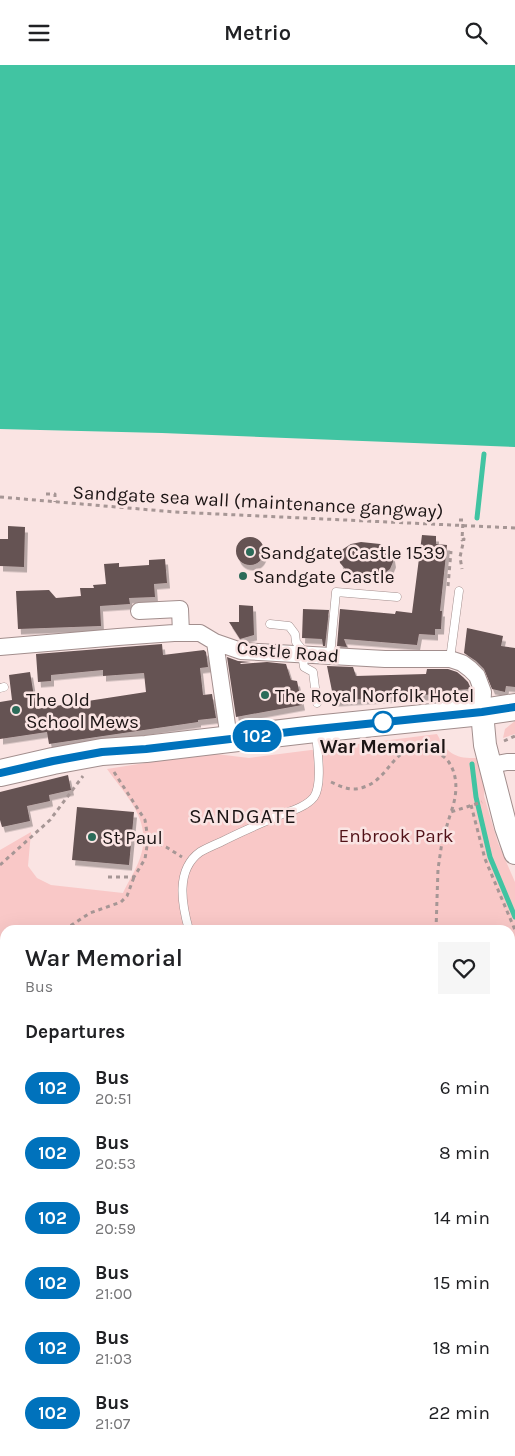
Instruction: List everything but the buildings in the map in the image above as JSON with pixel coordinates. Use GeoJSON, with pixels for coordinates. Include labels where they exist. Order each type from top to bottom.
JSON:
{"type":"FeatureCollection","features":[{"type":"Feature","properties":{"kind":"highway"},"geometry":{"type":"LineString","coordinates":[[0,773],[102,752],[146,749],[515,707]]}},
{"type":"Feature","properties":{"kind":"main road"},"geometry":{"type":"LineString","coordinates":[[482,712],[485,745],[506,827],[515,853]]}},
{"type":"Feature","properties":{"kind":"street"},"geometry":{"type":"LineString","coordinates":[[140,611],[180,609],[181,633]]}},
{"type":"Feature","properties":{"kind":"street","name":"Castle Road"},"geometry":{"type":"LineString","coordinates":[[0,647],[118,637],[200,633],[215,642],[241,651],[385,659],[450,659]]}},
{"type":"Feature","properties":{"kind":"street"},"geometry":{"type":"LineString","coordinates":[[215,642],[229,739]]}},
{"type":"Feature","properties":{"kind":"street"},"geometry":{"type":"LineString","coordinates":[[450,659],[466,666],[477,677],[483,692],[482,712]]}},
{"type":"Feature","properties":{"kind":"street"},"geometry":{"type":"LineString","coordinates":[[490,765],[515,762]]}},
{"type":"Feature","properties":{"kind":"lane"},"geometry":{"type":"LineString","coordinates":[[450,659],[460,591]]}},
{"type":"Feature","properties":{"kind":"lane"},"geometry":{"type":"LineString","coordinates":[[330,656],[336,592],[397,597]]}},
{"type":"Feature","properties":{"kind":"lane"},"geometry":{"type":"LineString","coordinates":[[270,624],[289,626],[294,634],[296,642],[304,654],[304,667],[313,672],[317,703]]}},
{"type":"Feature","properties":{"kind":"lane"},"geometry":{"type":"LineString","coordinates":[[188,925],[184,911],[182,884],[187,869],[201,852],[231,836],[302,806],[314,797],[318,786],[316,729]]}},
{"type":"Feature","properties":{"kind":"path"},"geometry":{"type":"LineString","coordinates":[[46,493],[55,494],[55,502]]}},
{"type":"Feature","properties":{"kind":"path","name":"Sandgate sea wall (maintenance gangway)"},"geometry":{"type":"LineString","coordinates":[[0,497],[175,512],[515,528]]}},
{"type":"Feature","properties":{"kind":"path"},"geometry":{"type":"LineString","coordinates":[[458,520],[464,520],[462,540],[464,539],[460,557],[462,569]]}},
{"type":"Feature","properties":{"kind":"path"},"geometry":{"type":"LineString","coordinates":[[500,742],[515,736]]}},
{"type":"Feature","properties":{"kind":"path"},"geometry":{"type":"LineString","coordinates":[[331,782],[346,789],[365,787],[376,781],[404,750],[417,747],[436,751],[445,757],[455,773],[455,802],[442,842],[438,869],[436,925]]}},
{"type":"Feature","properties":{"kind":"path"},"geometry":{"type":"LineString","coordinates":[[72,925],[90,913],[121,902],[127,897],[134,877],[145,859],[148,839],[145,820],[114,771]]}},
{"type":"Feature","properties":{"kind":"path"},"geometry":{"type":"LineString","coordinates":[[0,865],[50,820],[84,775]]}},
{"type":"Feature","properties":{"kind":"path"},"geometry":{"type":"LineString","coordinates":[[451,812],[472,805],[486,859],[513,925]]}},
{"type":"Feature","properties":{"kind":"path"},"geometry":{"type":"LineString","coordinates":[[148,839],[166,847],[191,863]]}},
{"type":"Feature","properties":{"kind":"path"},"geometry":{"type":"LineString","coordinates":[[108,877],[134,877]]}},
{"type":"Feature","properties":{"kind":"green space"},"geometry":{"type":"Polygon","coordinates":[[[515,721],[515,734],[503,738],[505,729],[515,721]]]}},
{"type":"Feature","properties":{"kind":"green space","name":"Enbrook Park"},"geometry":{"type":"Polygon","coordinates":[[[437,734],[453,754],[478,758],[485,785],[484,796],[498,843],[515,882],[515,925],[0,925],[0,850],[31,832],[28,866],[37,878],[51,885],[123,893],[140,858],[143,832],[136,810],[107,769],[208,753],[249,758],[437,734]]]}},
{"type":"Feature","properties":{"kind":"shaded area"},"geometry":{"type":"Polygon","coordinates":[[[0,65],[515,65],[515,447],[162,433],[0,429],[0,65]]]}},
{"type":"Feature","properties":{"kind":"waterway"},"geometry":{"type":"LineString","coordinates":[[477,518],[484,454]]}},
{"type":"Feature","properties":{"kind":"waterway"},"geometry":{"type":"LineString","coordinates":[[472,764],[476,797],[490,857],[515,917]]}},
{"type":"Feature","properties":{"kind":"bus line","name":"102"},"geometry":{"type":"LineString","coordinates":[[0,773],[102,752],[146,749],[515,707]]}},
{"type":"Feature","properties":{"kind":"place","name":"Sandgate Castle 1539"},"geometry":{"type":"Point","coordinates":[250,552]}},
{"type":"Feature","properties":{"kind":"place","name":"Sandgate Castle"},"geometry":{"type":"Point","coordinates":[243,576]}},
{"type":"Feature","properties":{"kind":"place","name":"The Royal Norfolk Hotel"},"geometry":{"type":"Point","coordinates":[265,695]}},
{"type":"Feature","properties":{"kind":"place","name":"The Old School Mews"},"geometry":{"type":"Point","coordinates":[16,710]}},
{"type":"Feature","properties":{"kind":"place","name":"War Memorial"},"geometry":{"type":"Point","coordinates":[383,722]}},
{"type":"Feature","properties":{"kind":"place","name":"St Paul"},"geometry":{"type":"Point","coordinates":[92,837]}},
{"type":"Feature","properties":{"kind":"district","name":"SANDGATE"},"geometry":{"type":"Point","coordinates":[243,816]}}]}
